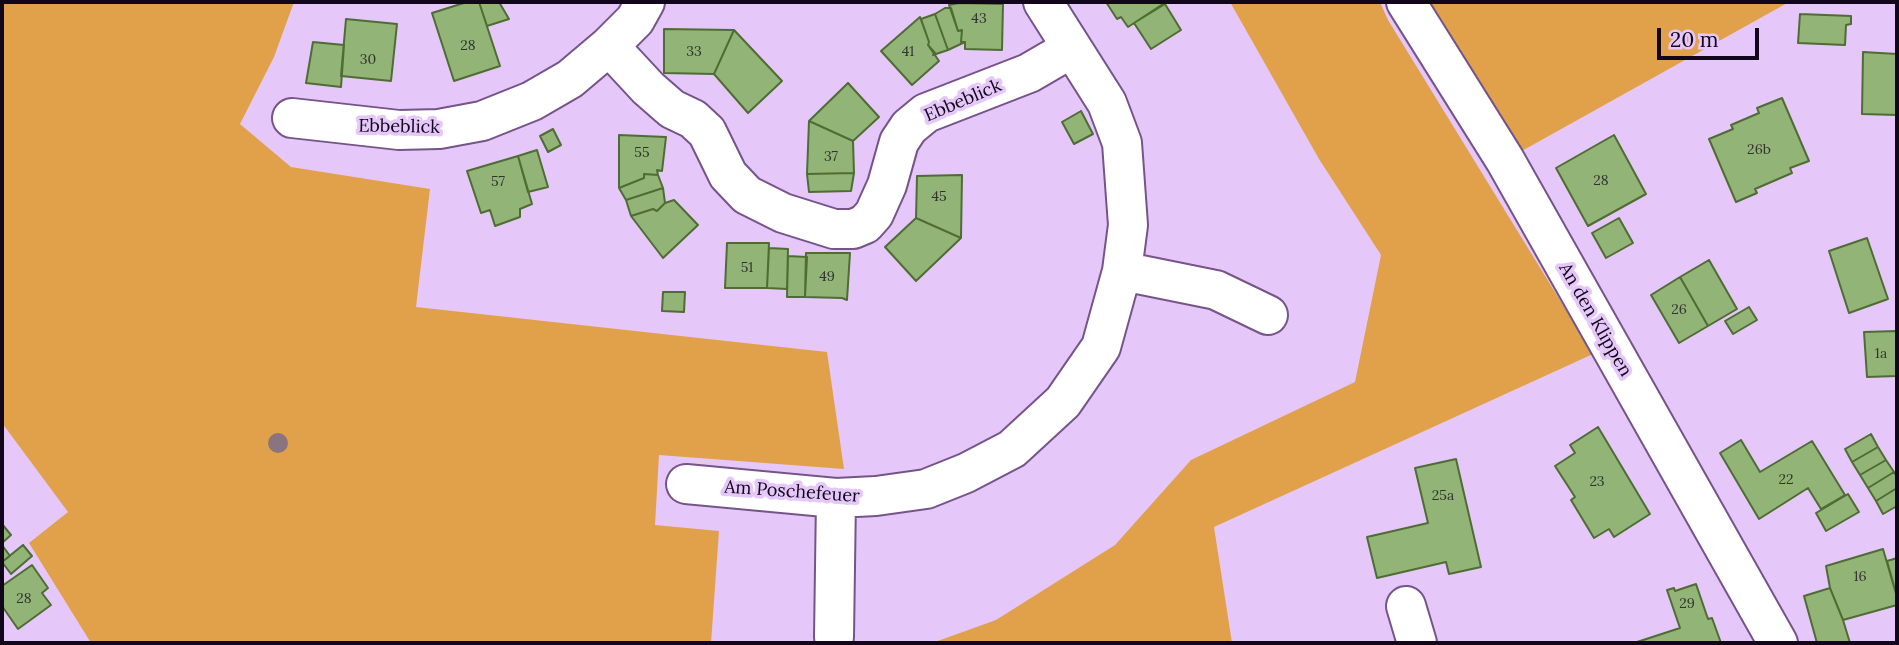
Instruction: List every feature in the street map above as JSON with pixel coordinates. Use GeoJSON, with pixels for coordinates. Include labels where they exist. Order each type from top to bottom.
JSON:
{"type":"FeatureCollection","features":[{"type":"Feature","properties":{"kind":"street","name":"Ebbeblick"},"geometry":{"type":"LineString","coordinates":[[292,118],[399,130],[439,129],[482,121],[532,101],[570,79],[635,20],[645,2]]}},
{"type":"Feature","properties":{"kind":"street","name":"Am Poschefeuer"},"geometry":{"type":"LineString","coordinates":[[686,484],[836,498],[926,489],[966,473],[1012,449],[1063,402],[1101,346],[1122,271],[1128,225],[1122,143],[1107,103],[1043,2]]}},
{"type":"Feature","properties":{"kind":"street","name":"An den Klippen"},"geometry":{"type":"LineString","coordinates":[[1406,2],[1505,160],[1778,643]]}},
{"type":"Feature","properties":{"kind":"street","name":"Ebbeblick"},"geometry":{"type":"LineString","coordinates":[[609,46],[648,88],[672,109],[693,119],[707,132],[728,175],[747,195],[783,213],[834,229],[853,229],[865,224],[874,214],[887,185],[899,142],[909,127],[926,113],[1029,74],[1072,48]]}},
{"type":"Feature","properties":{"kind":"street"},"geometry":{"type":"LineString","coordinates":[[1122,271],[1216,290],[1268,315]]}},
{"type":"Feature","properties":{"kind":"street"},"geometry":{"type":"LineString","coordinates":[[834,637],[836,498]]}},
{"type":"Feature","properties":{"kind":"street"},"geometry":{"type":"LineString","coordinates":[[1406,606],[1417,643]]}},
{"type":"Feature","properties":{"kind":"shaded area"},"geometry":{"type":"Polygon","coordinates":[[[2,2],[294,2],[274,57],[240,124],[291,167],[430,189],[416,307],[827,352],[844,469],[659,455],[655,525],[719,531],[711,643],[91,643],[29,543],[68,512],[2,423],[2,2]]]}},
{"type":"Feature","properties":{"kind":"shaded area"},"geometry":{"type":"Polygon","coordinates":[[[1230,2],[1380,2],[1388,20],[1593,354],[1214,527],[1232,643],[932,643],[996,620],[1115,545],[1191,460],[1355,382],[1381,255],[1319,159],[1230,2]]]}},
{"type":"Feature","properties":{"kind":"shaded area"},"geometry":{"type":"Polygon","coordinates":[[[1424,2],[1789,2],[1520,152],[1424,2]]]}},
{"type":"Feature","properties":{"kind":"building"},"geometry":{"type":"Polygon","coordinates":[[[467,2],[479,2],[500,66],[454,81],[432,13],[467,2]]]}},
{"type":"Feature","properties":{"kind":"building"},"geometry":{"type":"Polygon","coordinates":[[[479,2],[499,2],[509,19],[487,26],[479,2]]]}},
{"type":"Feature","properties":{"kind":"building"},"geometry":{"type":"Polygon","coordinates":[[[1106,2],[1163,4],[1128,27],[1121,17],[1117,19],[1106,2]]]}},
{"type":"Feature","properties":{"kind":"building"},"geometry":{"type":"Polygon","coordinates":[[[1003,4],[1002,50],[965,49],[965,42],[961,42],[962,30],[958,31],[949,5],[1003,4]]]}},
{"type":"Feature","properties":{"kind":"building"},"geometry":{"type":"Polygon","coordinates":[[[1165,4],[1181,30],[1151,49],[1134,23],[1165,4]]]}},
{"type":"Feature","properties":{"kind":"building"},"geometry":{"type":"Polygon","coordinates":[[[945,8],[951,8],[958,31],[962,30],[961,42],[965,42],[948,50],[935,14],[945,8]]]}},
{"type":"Feature","properties":{"kind":"building"},"geometry":{"type":"Polygon","coordinates":[[[935,14],[948,50],[933,55],[935,53],[928,45],[921,19],[935,14]]]}},
{"type":"Feature","properties":{"kind":"building"},"geometry":{"type":"Polygon","coordinates":[[[1800,14],[1851,16],[1851,24],[1846,25],[1845,45],[1798,43],[1800,14]]]}},
{"type":"Feature","properties":{"kind":"building"},"geometry":{"type":"Polygon","coordinates":[[[920,17],[928,45],[939,61],[912,85],[881,51],[920,17]]]}},
{"type":"Feature","properties":{"kind":"building"},"geometry":{"type":"Polygon","coordinates":[[[346,19],[397,24],[391,81],[341,76],[346,19]]]}},
{"type":"Feature","properties":{"kind":"building"},"geometry":{"type":"Polygon","coordinates":[[[664,29],[734,30],[714,74],[664,73],[664,29]]]}},
{"type":"Feature","properties":{"kind":"building"},"geometry":{"type":"Polygon","coordinates":[[[734,30],[782,81],[748,113],[714,74],[734,30]]]}},
{"type":"Feature","properties":{"kind":"building"},"geometry":{"type":"Polygon","coordinates":[[[313,42],[344,45],[341,87],[306,83],[313,42]]]}},
{"type":"Feature","properties":{"kind":"building"},"geometry":{"type":"Polygon","coordinates":[[[1863,52],[1897,54],[1897,115],[1862,114],[1863,52]]]}},
{"type":"Feature","properties":{"kind":"building"},"geometry":{"type":"Polygon","coordinates":[[[848,83],[879,117],[853,141],[809,121],[848,83]]]}},
{"type":"Feature","properties":{"kind":"building"},"geometry":{"type":"Polygon","coordinates":[[[1782,98],[1809,161],[1790,168],[1792,173],[1755,189],[1757,193],[1736,202],[1709,139],[1733,129],[1731,125],[1759,113],[1757,108],[1782,98]]]}},
{"type":"Feature","properties":{"kind":"building"},"geometry":{"type":"Polygon","coordinates":[[[1081,111],[1093,134],[1074,144],[1062,122],[1081,111]]]}},
{"type":"Feature","properties":{"kind":"building"},"geometry":{"type":"Polygon","coordinates":[[[809,121],[853,141],[854,173],[807,174],[809,121]]]}},
{"type":"Feature","properties":{"kind":"building"},"geometry":{"type":"Polygon","coordinates":[[[553,129],[561,145],[548,152],[540,136],[553,129]]]}},
{"type":"Feature","properties":{"kind":"building"},"geometry":{"type":"Polygon","coordinates":[[[619,135],[666,137],[662,171],[657,170],[658,175],[644,174],[644,178],[619,188],[619,135]]]}},
{"type":"Feature","properties":{"kind":"building"},"geometry":{"type":"Polygon","coordinates":[[[1614,135],[1646,194],[1588,226],[1556,168],[1614,135]]]}},
{"type":"Feature","properties":{"kind":"building"},"geometry":{"type":"Polygon","coordinates":[[[537,150],[548,187],[528,192],[518,156],[537,150]]]}},
{"type":"Feature","properties":{"kind":"building"},"geometry":{"type":"Polygon","coordinates":[[[518,156],[532,204],[520,209],[520,217],[495,226],[490,210],[481,213],[467,171],[518,156]]]}},
{"type":"Feature","properties":{"kind":"building"},"geometry":{"type":"Polygon","coordinates":[[[854,173],[851,191],[809,192],[807,174],[854,173]]]}},
{"type":"Feature","properties":{"kind":"building"},"geometry":{"type":"Polygon","coordinates":[[[644,174],[658,175],[663,188],[626,200],[619,188],[644,178],[644,174]]]}},
{"type":"Feature","properties":{"kind":"building"},"geometry":{"type":"Polygon","coordinates":[[[962,175],[961,238],[916,218],[917,176],[962,175]]]}},
{"type":"Feature","properties":{"kind":"building"},"geometry":{"type":"Polygon","coordinates":[[[663,188],[665,203],[657,211],[653,209],[631,216],[626,200],[663,188]]]}},
{"type":"Feature","properties":{"kind":"building"},"geometry":{"type":"Polygon","coordinates":[[[674,200],[698,225],[663,258],[631,216],[653,209],[657,211],[665,203],[674,200]]]}},
{"type":"Feature","properties":{"kind":"building"},"geometry":{"type":"Polygon","coordinates":[[[916,218],[961,238],[916,281],[885,247],[916,218]]]}},
{"type":"Feature","properties":{"kind":"building"},"geometry":{"type":"Polygon","coordinates":[[[1619,218],[1633,243],[1606,258],[1592,233],[1619,218]]]}},
{"type":"Feature","properties":{"kind":"building"},"geometry":{"type":"Polygon","coordinates":[[[1867,238],[1888,299],[1849,313],[1829,251],[1867,238]]]}},
{"type":"Feature","properties":{"kind":"building"},"geometry":{"type":"Polygon","coordinates":[[[727,243],[769,243],[767,288],[725,288],[727,243]]]}},
{"type":"Feature","properties":{"kind":"building"},"geometry":{"type":"Polygon","coordinates":[[[769,248],[788,249],[787,289],[767,288],[769,248]]]}},
{"type":"Feature","properties":{"kind":"building"},"geometry":{"type":"Polygon","coordinates":[[[806,253],[850,253],[847,300],[805,297],[806,253]]]}},
{"type":"Feature","properties":{"kind":"building"},"geometry":{"type":"Polygon","coordinates":[[[788,256],[807,257],[805,297],[787,297],[788,256]]]}},
{"type":"Feature","properties":{"kind":"building"},"geometry":{"type":"Polygon","coordinates":[[[1709,260],[1737,309],[1708,326],[1680,277],[1709,260]]]}},
{"type":"Feature","properties":{"kind":"building"},"geometry":{"type":"Polygon","coordinates":[[[1680,277],[1708,326],[1679,343],[1651,295],[1680,277]]]}},
{"type":"Feature","properties":{"kind":"building"},"geometry":{"type":"Polygon","coordinates":[[[663,292],[685,292],[684,312],[662,311],[663,292]]]}},
{"type":"Feature","properties":{"kind":"building"},"geometry":{"type":"Polygon","coordinates":[[[1749,307],[1757,320],[1733,334],[1725,321],[1749,307]]]}},
{"type":"Feature","properties":{"kind":"building"},"geometry":{"type":"Polygon","coordinates":[[[1897,331],[1897,376],[1867,377],[1864,332],[1897,331]]]}},
{"type":"Feature","properties":{"kind":"building"},"geometry":{"type":"Polygon","coordinates":[[[1598,427],[1650,514],[1614,537],[1609,529],[1594,538],[1571,500],[1575,497],[1555,466],[1575,453],[1570,445],[1598,427]]]}},
{"type":"Feature","properties":{"kind":"building"},"geometry":{"type":"Polygon","coordinates":[[[1871,434],[1878,447],[1852,462],[1845,449],[1871,434]]]}},
{"type":"Feature","properties":{"kind":"building"},"geometry":{"type":"Polygon","coordinates":[[[1741,440],[1760,472],[1812,441],[1845,495],[1821,509],[1808,488],[1759,519],[1720,453],[1741,440]]]}},
{"type":"Feature","properties":{"kind":"building"},"geometry":{"type":"Polygon","coordinates":[[[1878,447],[1886,460],[1860,475],[1852,462],[1878,447]]]}},
{"type":"Feature","properties":{"kind":"building"},"geometry":{"type":"Polygon","coordinates":[[[1456,459],[1481,567],[1449,574],[1446,562],[1377,578],[1367,537],[1428,523],[1415,468],[1456,459]]]}},
{"type":"Feature","properties":{"kind":"building"},"geometry":{"type":"Polygon","coordinates":[[[1886,460],[1894,472],[1868,488],[1860,475],[1886,460]]]}},
{"type":"Feature","properties":{"kind":"building"},"geometry":{"type":"Polygon","coordinates":[[[1894,472],[1897,488],[1876,501],[1868,488],[1894,472]]]}},
{"type":"Feature","properties":{"kind":"building"},"geometry":{"type":"Polygon","coordinates":[[[1897,488],[1897,506],[1883,514],[1876,501],[1897,488]]]}},
{"type":"Feature","properties":{"kind":"building"},"geometry":{"type":"Polygon","coordinates":[[[1848,494],[1859,512],[1826,531],[1816,513],[1848,494]]]}},
{"type":"Feature","properties":{"kind":"building"},"geometry":{"type":"Polygon","coordinates":[[[2,524],[11,535],[2,543],[2,524]]]}},
{"type":"Feature","properties":{"kind":"building"},"geometry":{"type":"Polygon","coordinates":[[[2,545],[10,556],[2,562],[2,545]]]}},
{"type":"Feature","properties":{"kind":"building"},"geometry":{"type":"Polygon","coordinates":[[[23,545],[32,556],[11,574],[2,562],[23,545]]]}},
{"type":"Feature","properties":{"kind":"building"},"geometry":{"type":"Polygon","coordinates":[[[1883,549],[1897,605],[1843,620],[1830,588],[1826,566],[1883,549]]]}},
{"type":"Feature","properties":{"kind":"building"},"geometry":{"type":"Polygon","coordinates":[[[1897,558],[1897,597],[1887,561],[1897,558]]]}},
{"type":"Feature","properties":{"kind":"building"},"geometry":{"type":"Polygon","coordinates":[[[32,565],[48,588],[42,593],[51,605],[18,629],[2,606],[2,586],[32,565]]]}},
{"type":"Feature","properties":{"kind":"building"},"geometry":{"type":"Polygon","coordinates":[[[1696,584],[1708,619],[1712,618],[1721,643],[1634,643],[1680,628],[1667,590],[1674,588],[1675,591],[1696,584]]]}},
{"type":"Feature","properties":{"kind":"building"},"geometry":{"type":"Polygon","coordinates":[[[1830,588],[1850,643],[1817,643],[1804,596],[1830,588]]]}}]}
